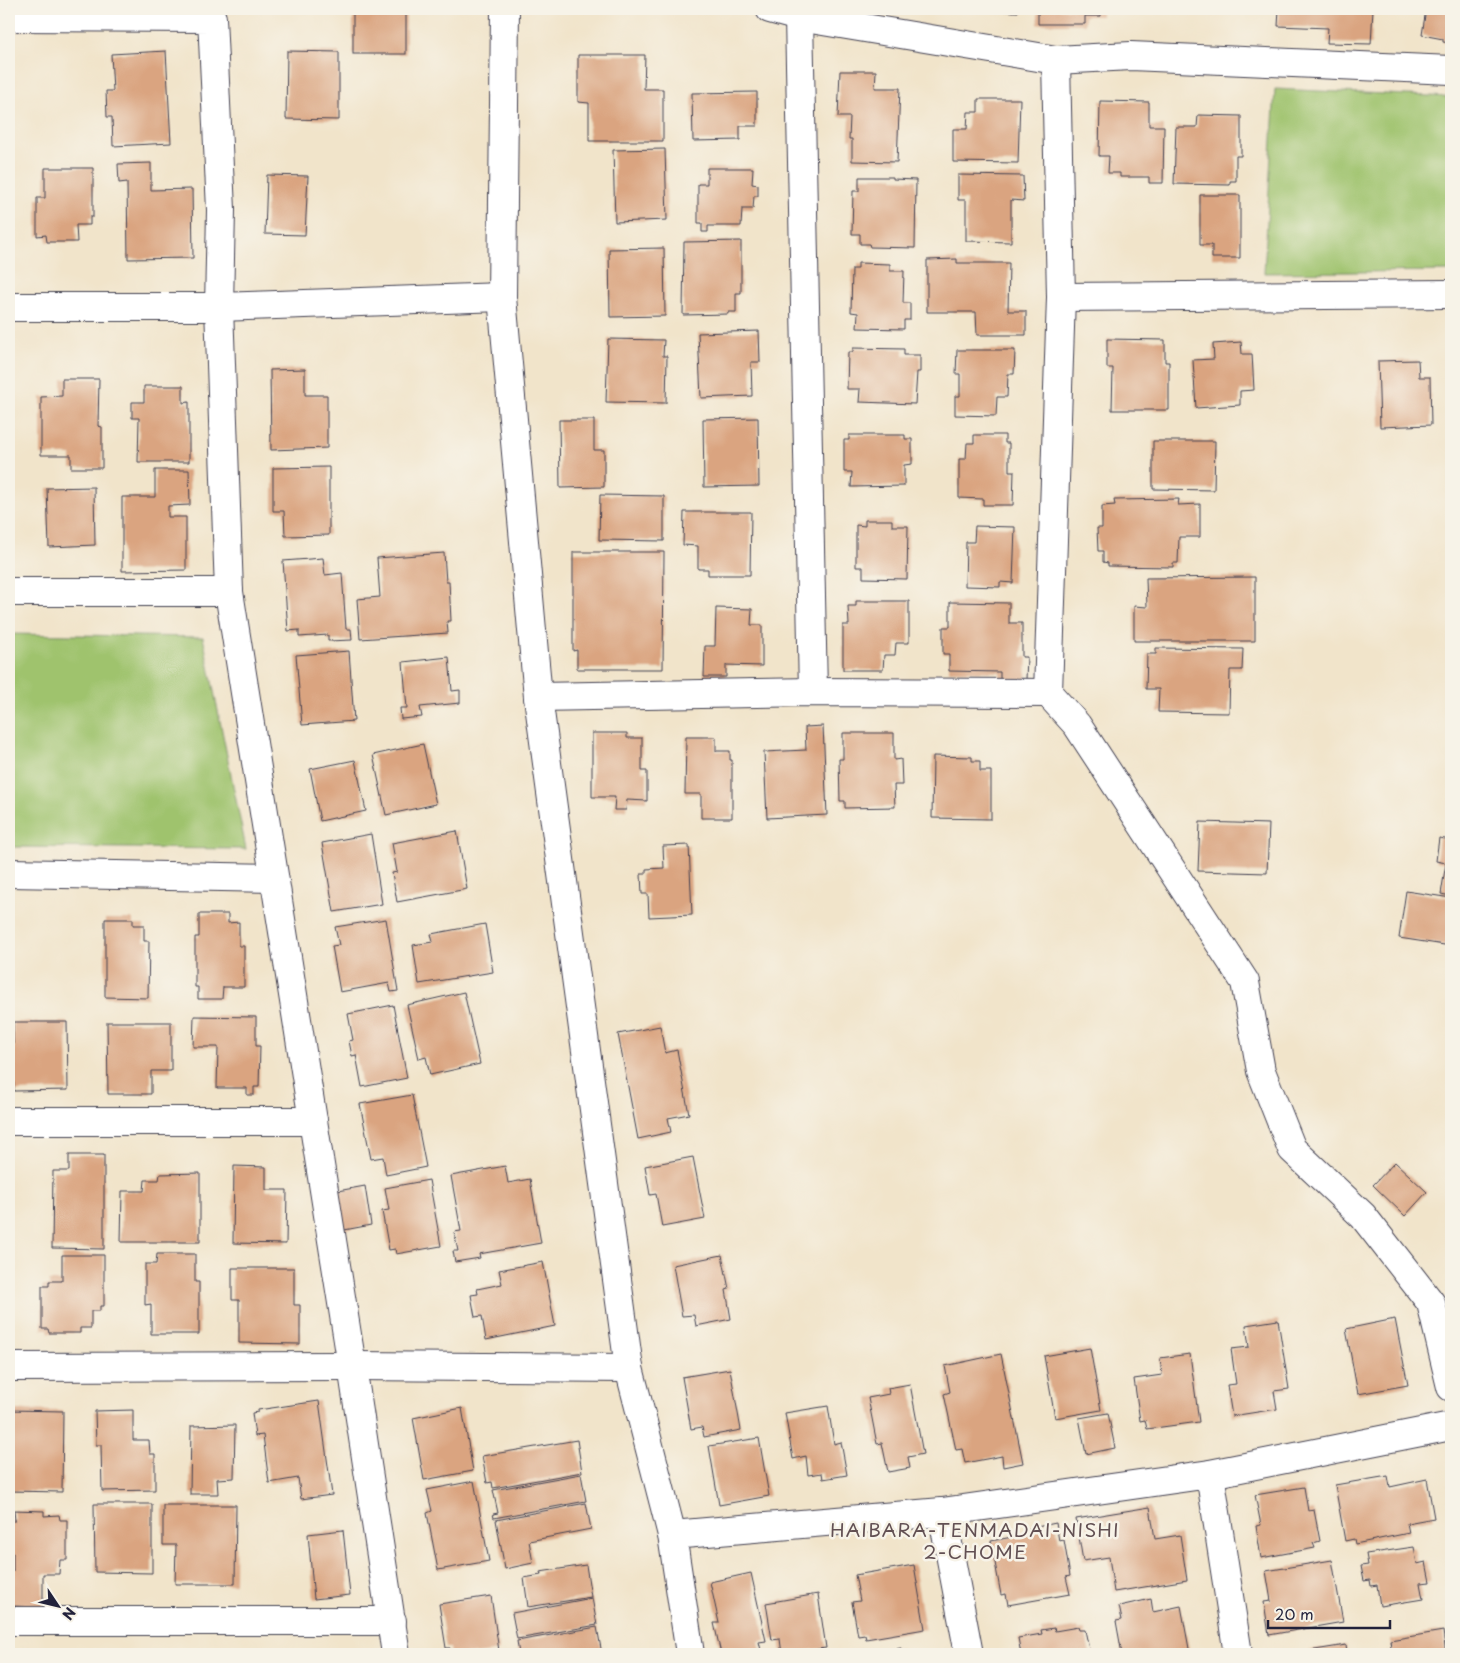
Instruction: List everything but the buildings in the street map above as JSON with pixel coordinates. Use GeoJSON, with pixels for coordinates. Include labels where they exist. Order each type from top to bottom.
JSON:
{"type":"FeatureCollection","features":[{"type":"Feature","properties":{"kind":"street"},"geometry":{"type":"LineString","coordinates":[[505,9],[502,297],[538,697],[629,1368],[672,1535],[690,1654]]}},
{"type":"Feature","properties":{"kind":"street"},"geometry":{"type":"LineString","coordinates":[[770,9],[798,17],[1056,60],[1131,56],[1451,70]]}},
{"type":"Feature","properties":{"kind":"street"},"geometry":{"type":"LineString","coordinates":[[9,17],[212,18],[220,210],[220,307],[229,592],[396,1654]]}},
{"type":"Feature","properties":{"kind":"street"},"geometry":{"type":"LineString","coordinates":[[798,17],[812,692]]}},
{"type":"Feature","properties":{"kind":"street"},"geometry":{"type":"LineString","coordinates":[[1056,60],[1061,297],[1048,693],[1077,726],[1245,982],[1261,1071],[1292,1148],[1363,1216],[1431,1303],[1451,1387]]}},
{"type":"Feature","properties":{"kind":"street"},"geometry":{"type":"LineString","coordinates":[[1061,297],[1451,294]]}},
{"type":"Feature","properties":{"kind":"street"},"geometry":{"type":"LineString","coordinates":[[9,307],[220,307],[502,297]]}},
{"type":"Feature","properties":{"kind":"street"},"geometry":{"type":"LineString","coordinates":[[9,592],[229,592]]}},
{"type":"Feature","properties":{"kind":"street"},"geometry":{"type":"LineString","coordinates":[[538,697],[812,692],[1048,693]]}},
{"type":"Feature","properties":{"kind":"street"},"geometry":{"type":"LineString","coordinates":[[9,874],[274,878]]}},
{"type":"Feature","properties":{"kind":"street"},"geometry":{"type":"LineString","coordinates":[[9,1121],[313,1121]]}},
{"type":"Feature","properties":{"kind":"street"},"geometry":{"type":"LineString","coordinates":[[9,1366],[629,1368]]}},
{"type":"Feature","properties":{"kind":"street"},"geometry":{"type":"LineString","coordinates":[[672,1535],[942,1512],[1210,1474],[1451,1426]]}},
{"type":"Feature","properties":{"kind":"street"},"geometry":{"type":"LineString","coordinates":[[1210,1474],[1238,1654]]}},
{"type":"Feature","properties":{"kind":"street"},"geometry":{"type":"LineString","coordinates":[[942,1512],[969,1654]]}},
{"type":"Feature","properties":{"kind":"street"},"geometry":{"type":"LineString","coordinates":[[9,1621],[392,1621]]}},
{"type":"Feature","properties":{"kind":"green space"},"geometry":{"type":"Polygon","coordinates":[[[1275,89],[1451,97],[1451,271],[1264,273],[1275,89]]]}},
{"type":"Feature","properties":{"kind":"green space"},"geometry":{"type":"Polygon","coordinates":[[[9,634],[203,637],[246,849],[9,847],[9,634]]]}},
{"type":"Feature","properties":{"kind":"district","name":"HAIBARA-TENMADAI-NISHI 2-CHOME"},"geometry":{"type":"Point","coordinates":[975,1541]}}]}
